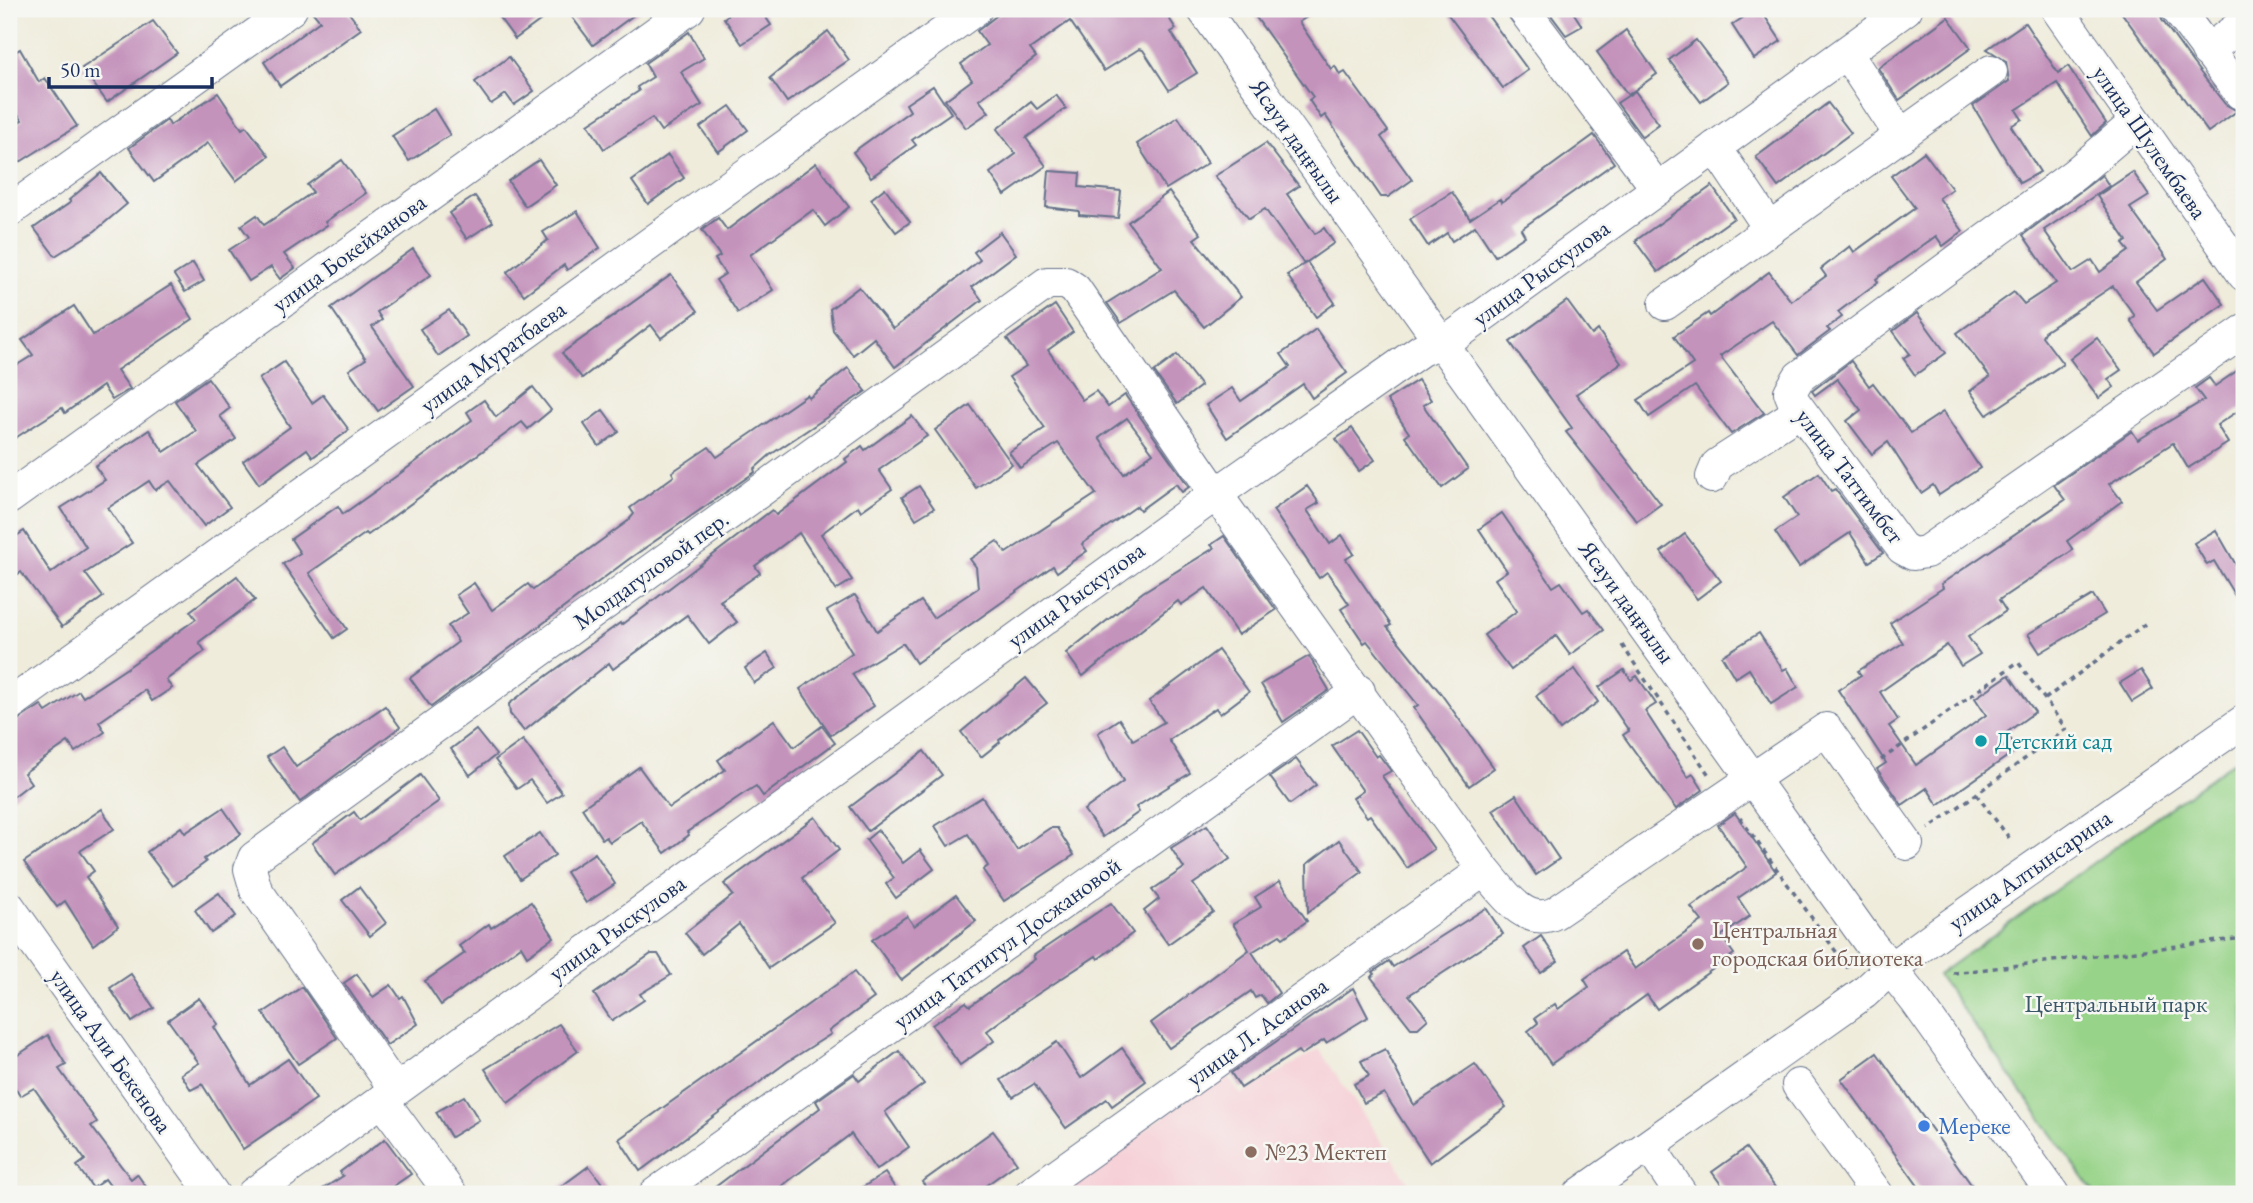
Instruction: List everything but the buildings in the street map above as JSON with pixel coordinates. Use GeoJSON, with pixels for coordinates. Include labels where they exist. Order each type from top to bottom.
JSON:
{"type":"FeatureCollection","features":[{"type":"Feature","properties":{"kind":"street"},"geometry":{"type":"LineString","coordinates":[[9,211],[291,9]]}},
{"type":"Feature","properties":{"kind":"street","name":"улица Бокейханова"},"geometry":{"type":"LineString","coordinates":[[9,498],[689,9]]}},
{"type":"Feature","properties":{"kind":"street","name":"улица Муратбаева"},"geometry":{"type":"LineString","coordinates":[[9,705],[976,9]]}},
{"type":"Feature","properties":{"kind":"street","name":"Ясауи даңғылы"},"geometry":{"type":"LineString","coordinates":[[1203,9],[2053,1194]]}},
{"type":"Feature","properties":{"kind":"street"},"geometry":{"type":"LineString","coordinates":[[1523,9],[1657,188]]}},
{"type":"Feature","properties":{"kind":"street","name":"улица Рыскулова"},"geometry":{"type":"LineString","coordinates":[[253,1194],[1216,494],[1438,340],[1455,335],[1474,322],[1906,9]]}},
{"type":"Feature","properties":{"kind":"street"},"geometry":{"type":"LineString","coordinates":[[2177,9],[2240,93]]}},
{"type":"Feature","properties":{"kind":"street","name":"улица Шулембаева"},"geometry":{"type":"LineString","coordinates":[[2059,10],[2244,275]]}},
{"type":"Feature","properties":{"kind":"street"},"geometry":{"type":"LineString","coordinates":[[2207,51],[2244,23]]}},
{"type":"Feature","properties":{"kind":"street"},"geometry":{"type":"LineString","coordinates":[[1847,54],[1901,136]]}},
{"type":"Feature","properties":{"kind":"street"},"geometry":{"type":"LineString","coordinates":[[1665,304],[1991,71]]}},
{"type":"Feature","properties":{"kind":"street","name":"улица Таттимбет"},"geometry":{"type":"LineString","coordinates":[[2136,122],[2075,174],[1799,377],[1790,392],[1800,411],[1902,548],[1913,554],[1926,552],[2244,331]]}},
{"type":"Feature","properties":{"kind":"street"},"geometry":{"type":"LineString","coordinates":[[1715,147],[1770,229]]}},
{"type":"Feature","properties":{"kind":"street","name":"Молдагуловой пер."},"geometry":{"type":"LineString","coordinates":[[389,1094],[256,890],[250,869],[254,858],[263,849],[1042,285],[1066,283],[1075,289],[1216,494]]}},
{"type":"Feature","properties":{"kind":"street"},"geometry":{"type":"LineString","coordinates":[[1712,477],[1717,465],[1800,411]]}},
{"type":"Feature","properties":{"kind":"street"},"geometry":{"type":"LineString","coordinates":[[1216,494],[1359,691],[1484,870],[1526,914],[1546,917],[1826,729],[1907,844]]}},
{"type":"Feature","properties":{"kind":"street","name":"улица Таттигул Досжановой"},"geometry":{"type":"LineString","coordinates":[[655,1194],[1359,691]]}},
{"type":"Feature","properties":{"kind":"street","name":"улица Алтынсарина"},"geometry":{"type":"LineString","coordinates":[[1580,1194],[1864,993],[1890,969],[2244,722]]}},
{"type":"Feature","properties":{"kind":"street","name":"улица Л. Асанова"},"geometry":{"type":"LineString","coordinates":[[1030,1194],[1484,870]]}},
{"type":"Feature","properties":{"kind":"street","name":"улица Али Бекенова"},"geometry":{"type":"LineString","coordinates":[[9,907],[213,1194]]}},
{"type":"Feature","properties":{"kind":"street"},"geometry":{"type":"LineString","coordinates":[[1798,1085],[1877,1194]]}},
{"type":"Feature","properties":{"kind":"street"},"geometry":{"type":"LineString","coordinates":[[389,1094],[451,1194]]}},
{"type":"Feature","properties":{"kind":"street"},"geometry":{"type":"LineString","coordinates":[[1649,1146],[1681,1194]]}},
{"type":"Feature","properties":{"kind":"path"},"geometry":{"type":"LineString","coordinates":[[2045,699],[2149,621]]}},
{"type":"Feature","properties":{"kind":"path"},"geometry":{"type":"LineString","coordinates":[[1859,776],[2018,662],[2045,699],[2066,729],[1907,844]]}},
{"type":"Feature","properties":{"kind":"path"},"geometry":{"type":"LineString","coordinates":[[1976,794],[2010,839]]}},
{"type":"Feature","properties":{"kind":"path"},"geometry":{"type":"LineString","coordinates":[[1953,973],[2244,938]]}},
{"type":"Feature","properties":{"kind":"shaded area","name":"№23 Мектеп"},"geometry":{"type":"Polygon","coordinates":[[[1319,1049],[1417,1194],[1054,1194],[1225,1073],[1241,1095],[1319,1049]]]}},
{"type":"Feature","properties":{"kind":"green space","name":"Центральный парк"},"geometry":{"type":"Polygon","coordinates":[[[2244,754],[2244,1194],[2095,1194],[1938,975],[2244,754]]]}},
{"type":"Feature","properties":{"kind":"place","name":"Детский сад"},"geometry":{"type":"Point","coordinates":[1981,741]}},
{"type":"Feature","properties":{"kind":"place","name":"Центральная городская библиотека"},"geometry":{"type":"Point","coordinates":[1698,944]}},
{"type":"Feature","properties":{"kind":"place","name":"Мереке"},"geometry":{"type":"Point","coordinates":[1924,1126]}},
{"type":"Feature","properties":{"kind":"place","name":"№23 Мектеп"},"geometry":{"type":"Point","coordinates":[1251,1152]}}]}
